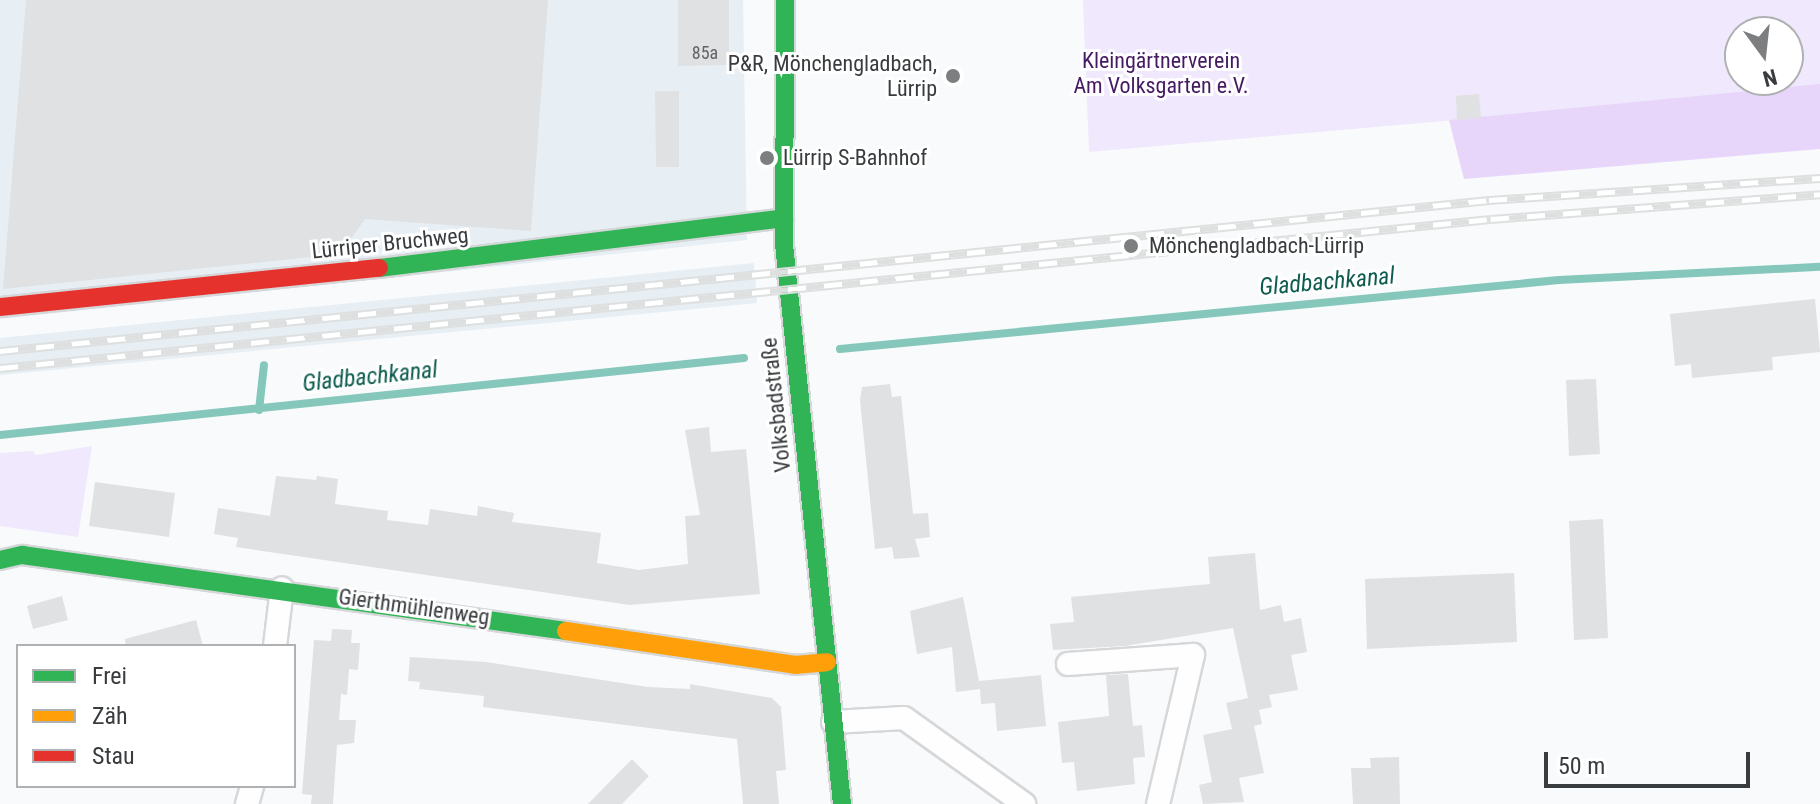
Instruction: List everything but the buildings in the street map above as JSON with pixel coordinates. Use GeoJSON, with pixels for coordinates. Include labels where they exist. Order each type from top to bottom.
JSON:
{"type":"FeatureCollection","features":[{"type":"Feature","properties":{"kind":"street","name":"Volksbadstraße"},"geometry":{"type":"LineString","coordinates":[[785,0],[784,218],[842,804]]}},
{"type":"Feature","properties":{"kind":"street","name":"Lürriper Bruchweg"},"geometry":{"type":"LineString","coordinates":[[0,307],[472,259],[784,218]]}},
{"type":"Feature","properties":{"kind":"street","name":"Gierthmühlenweg"},"geometry":{"type":"LineString","coordinates":[[0,560],[22,555],[282,588],[795,665],[827,662]]}},
{"type":"Feature","properties":{"kind":"street"},"geometry":{"type":"LineString","coordinates":[[275,644],[282,588]]}},
{"type":"Feature","properties":{"kind":"street"},"geometry":{"type":"LineString","coordinates":[[1068,664],[1193,655],[1158,804]]}},
{"type":"Feature","properties":{"kind":"street"},"geometry":{"type":"LineString","coordinates":[[833,722],[904,718],[1024,804]]}},
{"type":"Feature","properties":{"kind":"shaded area"},"geometry":{"type":"Polygon","coordinates":[[[0,0],[743,0],[747,240],[0,319],[0,0]]]}},
{"type":"Feature","properties":{"kind":"shaded area"},"geometry":{"type":"Polygon","coordinates":[[[1820,84],[1820,149],[1464,179],[1449,120],[1724,93],[1724,96],[1804,96],[1804,86],[1820,84]]]}},
{"type":"Feature","properties":{"kind":"shaded area"},"geometry":{"type":"Polygon","coordinates":[[[754,263],[757,303],[0,375],[0,338],[754,263]]]}},
{"type":"Feature","properties":{"kind":"green space","name":"Kleingärtnerverein Am Volksgarten e.V."},"geometry":{"type":"Polygon","coordinates":[[[1083,0],[1820,0],[1820,88],[1804,89],[1804,16],[1724,16],[1724,96],[1729,96],[1089,152],[1083,0]]]}},
{"type":"Feature","properties":{"kind":"green space"},"geometry":{"type":"Polygon","coordinates":[[[92,446],[78,537],[0,526],[0,453],[33,451],[36,455],[92,446]]]}},
{"type":"Feature","properties":{"kind":"waterway","name":"Gladbachkanal"},"geometry":{"type":"LineString","coordinates":[[840,349],[1559,280],[1820,267]]}},
{"type":"Feature","properties":{"kind":"waterway","name":"Gladbachkanal"},"geometry":{"type":"LineString","coordinates":[[0,435],[744,358]]}},
{"type":"Feature","properties":{"kind":"waterway"},"geometry":{"type":"LineString","coordinates":[[259,410],[264,365]]}},
{"type":"Feature","properties":{"kind":"railway"},"geometry":{"type":"LineString","coordinates":[[0,351],[1489,200],[1820,178]]}},
{"type":"Feature","properties":{"kind":"railway"},"geometry":{"type":"LineString","coordinates":[[0,368],[1491,219],[1820,194]]}},
{"type":"Feature","properties":{"kind":"traffic: fast"},"geometry":{"type":"LineString","coordinates":[[785,0],[784,244],[842,804]]}},
{"type":"Feature","properties":{"kind":"traffic: fast"},"geometry":{"type":"LineString","coordinates":[[379,268],[784,218]]}},
{"type":"Feature","properties":{"kind":"traffic: fast"},"geometry":{"type":"LineString","coordinates":[[0,560],[22,555],[566,631]]}},
{"type":"Feature","properties":{"kind":"traffic: slow"},"geometry":{"type":"LineString","coordinates":[[566,631],[795,665],[827,662]]}},
{"type":"Feature","properties":{"kind":"traffic: jam"},"geometry":{"type":"LineString","coordinates":[[0,307],[379,268]]}},
{"type":"Feature","properties":{"kind":"place","name":"P&R, Mönchengladbach, Lürrip"},"geometry":{"type":"Point","coordinates":[953,76]}},
{"type":"Feature","properties":{"kind":"place","name":"Lürrip S-Bahnhof"},"geometry":{"type":"Point","coordinates":[767,158]}},
{"type":"Feature","properties":{"kind":"place","name":"Mönchengladbach-Lürrip"},"geometry":{"type":"Point","coordinates":[1131,246]}}]}
